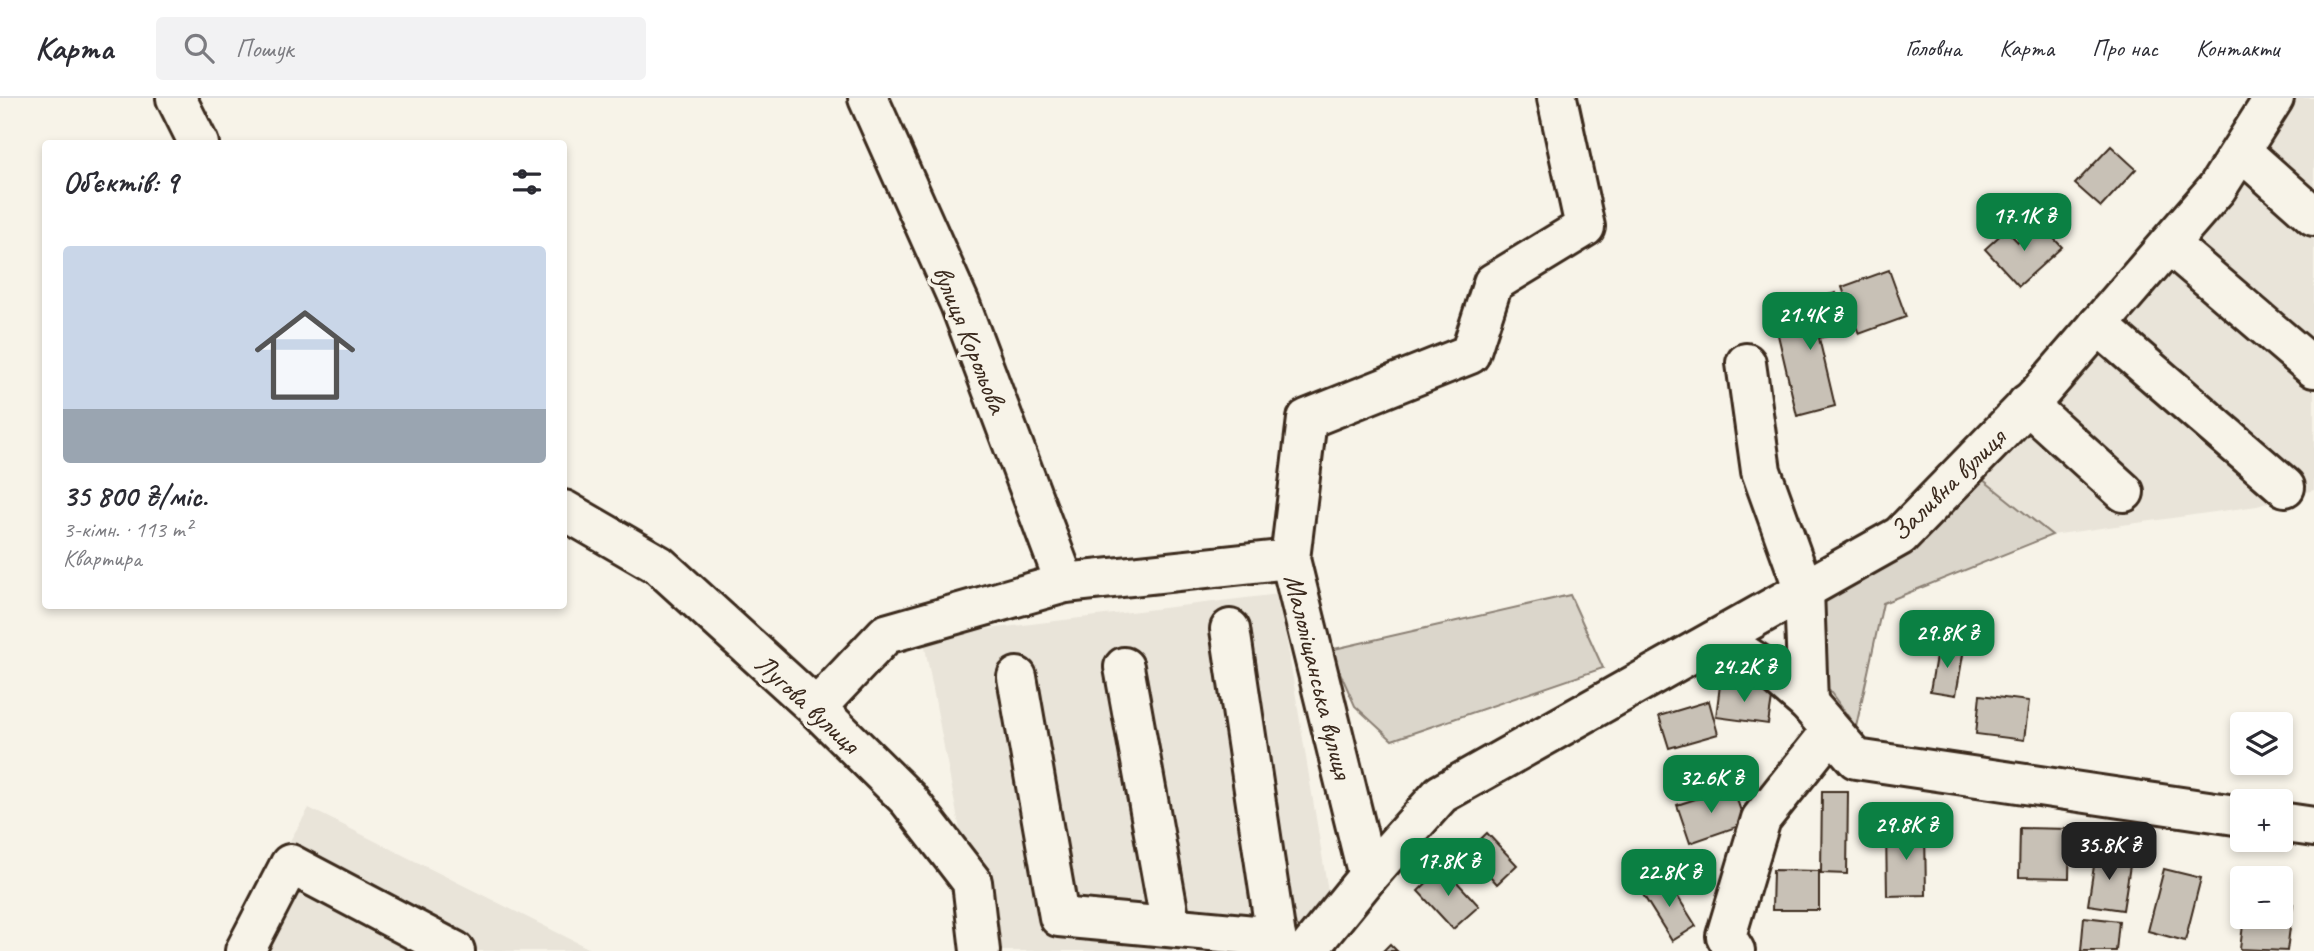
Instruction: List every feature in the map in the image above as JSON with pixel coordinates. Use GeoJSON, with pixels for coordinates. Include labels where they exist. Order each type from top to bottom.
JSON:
{"type":"FeatureCollection","features":[{"type":"Feature","properties":{"kind":"street"},"geometry":{"type":"LineString","coordinates":[[176,98],[197,140]]}},
{"type":"Feature","properties":{"kind":"street","name":"вулиця Корольова"},"geometry":{"type":"LineString","coordinates":[[868,98],[960,304],[1065,583]]}},
{"type":"Feature","properties":{"kind":"street","name":"Малоліщанська вулиця"},"geometry":{"type":"LineString","coordinates":[[1368,876],[1290,559],[1307,419],[1470,354],[1493,282],[1585,227],[1557,98]]}},
{"type":"Feature","properties":{"kind":"street","name":"Заливна вулиця"},"geometry":{"type":"LineString","coordinates":[[1286,946],[1368,876],[1441,794],[1900,536],[2027,404],[2217,188],[2274,98]]}},
{"type":"Feature","properties":{"kind":"street"},"geometry":{"type":"LineString","coordinates":[[2241,151],[2314,216]]}},
{"type":"Feature","properties":{"kind":"street"},"geometry":{"type":"LineString","coordinates":[[2169,244],[2314,369]]}},
{"type":"Feature","properties":{"kind":"street"},"geometry":{"type":"LineString","coordinates":[[2098,325],[2285,487]]}},
{"type":"Feature","properties":{"kind":"street"},"geometry":{"type":"LineString","coordinates":[[1735,951],[1726,936],[1761,819],[1820,717],[1804,590],[1760,471],[1746,363]]}},
{"type":"Feature","properties":{"kind":"street"},"geometry":{"type":"LineString","coordinates":[[2027,404],[2124,492]]}},
{"type":"Feature","properties":{"kind":"street","name":"Лугова вулиця"},"geometry":{"type":"LineString","coordinates":[[567,512],[659,565],[816,708],[908,799],[972,881],[980,951]]}},
{"type":"Feature","properties":{"kind":"street"},"geometry":{"type":"LineString","coordinates":[[816,708],[886,634],[1065,583],[1290,559]]}},
{"type":"Feature","properties":{"kind":"street"},"geometry":{"type":"LineString","coordinates":[[1017,677],[1059,917],[1171,927],[1286,946],[1230,629]]}},
{"type":"Feature","properties":{"kind":"street"},"geometry":{"type":"LineString","coordinates":[[1720,639],[1778,677],[1820,717],[1856,759],[2230,815]]}},
{"type":"Feature","properties":{"kind":"street"},"geometry":{"type":"LineString","coordinates":[[1124,667],[1171,927]]}},
{"type":"Feature","properties":{"kind":"street"},"geometry":{"type":"LineString","coordinates":[[2293,824],[2314,827]]}},
{"type":"Feature","properties":{"kind":"street"},"geometry":{"type":"LineString","coordinates":[[257,947],[290,864],[455,951]]}},
{"type":"Feature","properties":{"kind":"shaded area"},"geometry":{"type":"Polygon","coordinates":[[[2274,98],[2314,98],[2314,490],[2257,506],[2052,535],[1967,467],[2274,98]]]}},
{"type":"Feature","properties":{"kind":"shaded area"},"geometry":{"type":"Polygon","coordinates":[[[1967,467],[2052,535],[1883,603],[1856,727],[1807,660],[1804,590],[1967,467]]]}},
{"type":"Feature","properties":{"kind":"shaded area"},"geometry":{"type":"Polygon","coordinates":[[[1279,594],[1328,891],[1284,951],[983,951],[923,637],[1279,594]]]}},
{"type":"Feature","properties":{"kind":"shaded area"},"geometry":{"type":"Polygon","coordinates":[[[1570,595],[1603,668],[1392,740],[1355,706],[1330,650],[1570,595]]]}},
{"type":"Feature","properties":{"kind":"shaded area"},"geometry":{"type":"Polygon","coordinates":[[[309,808],[594,951],[226,951],[309,808]]]}},
{"type":"Feature","properties":{"kind":"building"},"geometry":{"type":"Polygon","coordinates":[[[2111,146],[2136,169],[2101,207],[2075,184],[2111,146]]]}},
{"type":"Feature","properties":{"kind":"building"},"geometry":{"type":"Polygon","coordinates":[[[2039,223],[2062,247],[2019,286],[1985,249],[2006,230],[2018,242],[2039,223]]]}},
{"type":"Feature","properties":{"kind":"building"},"geometry":{"type":"Polygon","coordinates":[[[1889,270],[1906,317],[1859,334],[1842,287],[1889,270]]]}},
{"type":"Feature","properties":{"kind":"building"},"geometry":{"type":"Polygon","coordinates":[[[1836,293],[1845,332],[1819,338],[1835,406],[1797,416],[1775,322],[1799,316],[1796,303],[1836,293]]]}},
{"type":"Feature","properties":{"kind":"building"},"geometry":{"type":"Polygon","coordinates":[[[1938,645],[1964,649],[1956,695],[1930,691],[1938,645]]]}},
{"type":"Feature","properties":{"kind":"building"},"geometry":{"type":"Polygon","coordinates":[[[1720,685],[1773,692],[1768,724],[1716,717],[1720,685]]]}},
{"type":"Feature","properties":{"kind":"building"},"geometry":{"type":"Polygon","coordinates":[[[1980,695],[2029,701],[2024,740],[1976,734],[1980,695]]]}},
{"type":"Feature","properties":{"kind":"building"},"geometry":{"type":"Polygon","coordinates":[[[1709,701],[1718,734],[1669,748],[1659,716],[1709,701]]]}},
{"type":"Feature","properties":{"kind":"building"},"geometry":{"type":"Polygon","coordinates":[[[1733,787],[1745,824],[1690,843],[1677,805],[1733,787]]]}},
{"type":"Feature","properties":{"kind":"building"},"geometry":{"type":"Polygon","coordinates":[[[1822,791],[1848,791],[1847,874],[1821,873],[1822,791]]]}},
{"type":"Feature","properties":{"kind":"building"},"geometry":{"type":"Polygon","coordinates":[[[2020,828],[2070,829],[2069,878],[2019,877],[2020,828]]]}},
{"type":"Feature","properties":{"kind":"building"},"geometry":{"type":"Polygon","coordinates":[[[1925,829],[1926,895],[1887,896],[1886,830],[1925,829]]]}},
{"type":"Feature","properties":{"kind":"building"},"geometry":{"type":"Polygon","coordinates":[[[1487,833],[1517,865],[1497,884],[1468,851],[1487,833]]]}},
{"type":"Feature","properties":{"kind":"building"},"geometry":{"type":"Polygon","coordinates":[[[2096,853],[2131,859],[2123,910],[2088,905],[2096,853]]]}},
{"type":"Feature","properties":{"kind":"building"},"geometry":{"type":"Polygon","coordinates":[[[1443,867],[1479,906],[1453,929],[1418,891],[1443,867]]]}},
{"type":"Feature","properties":{"kind":"building"},"geometry":{"type":"Polygon","coordinates":[[[2164,869],[2201,878],[2185,941],[2148,931],[2164,869]]]}},
{"type":"Feature","properties":{"kind":"building"},"geometry":{"type":"Polygon","coordinates":[[[1773,870],[1819,871],[1819,910],[1772,910],[1773,870]]]}},
{"type":"Feature","properties":{"kind":"building"},"geometry":{"type":"Polygon","coordinates":[[[1666,878],[1696,926],[1672,941],[1642,893],[1666,878]]]}},
{"type":"Feature","properties":{"kind":"building"},"geometry":{"type":"Polygon","coordinates":[[[2084,917],[2119,921],[2116,951],[2081,951],[2084,917]]]}},
{"type":"Feature","properties":{"kind":"building"},"geometry":{"type":"Polygon","coordinates":[[[2242,929],[2290,929],[2287,951],[2240,949],[2242,929]]]}},
{"type":"Feature","properties":{"kind":"building"},"geometry":{"type":"Polygon","coordinates":[[[1390,944],[1397,951],[1383,951],[1390,944]]]}}]}
